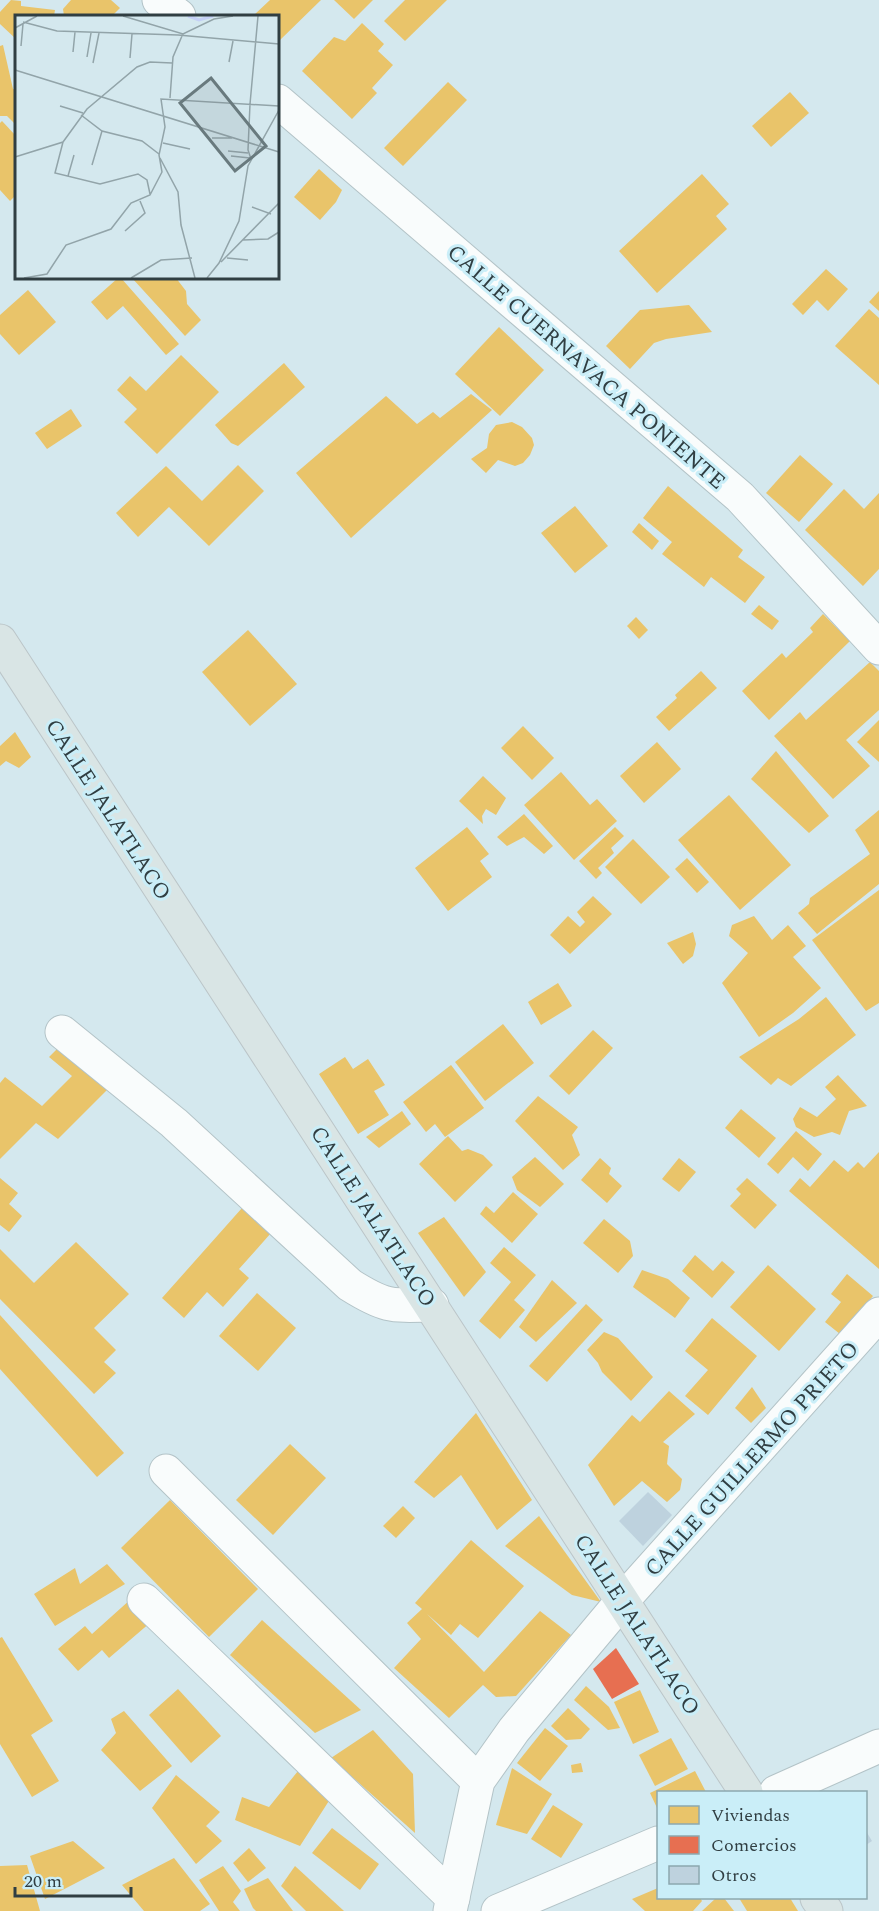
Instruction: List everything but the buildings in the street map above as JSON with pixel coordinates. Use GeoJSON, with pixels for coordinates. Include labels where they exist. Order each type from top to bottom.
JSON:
{"type":"FeatureCollection","features":[{"type":"Feature","properties":{"kind":"main road","name":"CALLE JALATLACO"},"geometry":{"type":"LineString","coordinates":[[0,641],[745,1791]]}},
{"type":"Feature","properties":{"kind":"street"},"geometry":{"type":"LineString","coordinates":[[159,0],[178,15]]}},
{"type":"Feature","properties":{"kind":"street","name":"CALLE CUERNAVACA PONIENTE"},"geometry":{"type":"LineString","coordinates":[[279,102],[740,497],[879,648]]}},
{"type":"Feature","properties":{"kind":"street"},"geometry":{"type":"LineString","coordinates":[[62,1032],[174,1123],[350,1285],[374,1300],[394,1306],[432,1305]]}},
{"type":"Feature","properties":{"kind":"street","name":"CALLE GUILLERMO PRIETO"},"geometry":{"type":"LineString","coordinates":[[478,1781],[514,1730],[622,1601],[879,1314]]}},
{"type":"Feature","properties":{"kind":"street"},"geometry":{"type":"LineString","coordinates":[[166,1472],[478,1781],[452,1904]]}},
{"type":"Feature","properties":{"kind":"street"},"geometry":{"type":"LineString","coordinates":[[144,1600],[452,1904]]}},
{"type":"Feature","properties":{"kind":"street"},"geometry":{"type":"LineString","coordinates":[[778,1791],[879,1746]]}},
{"type":"Feature","properties":{"kind":"street"},"geometry":{"type":"LineString","coordinates":[[498,1911],[657,1843]]}}]}
